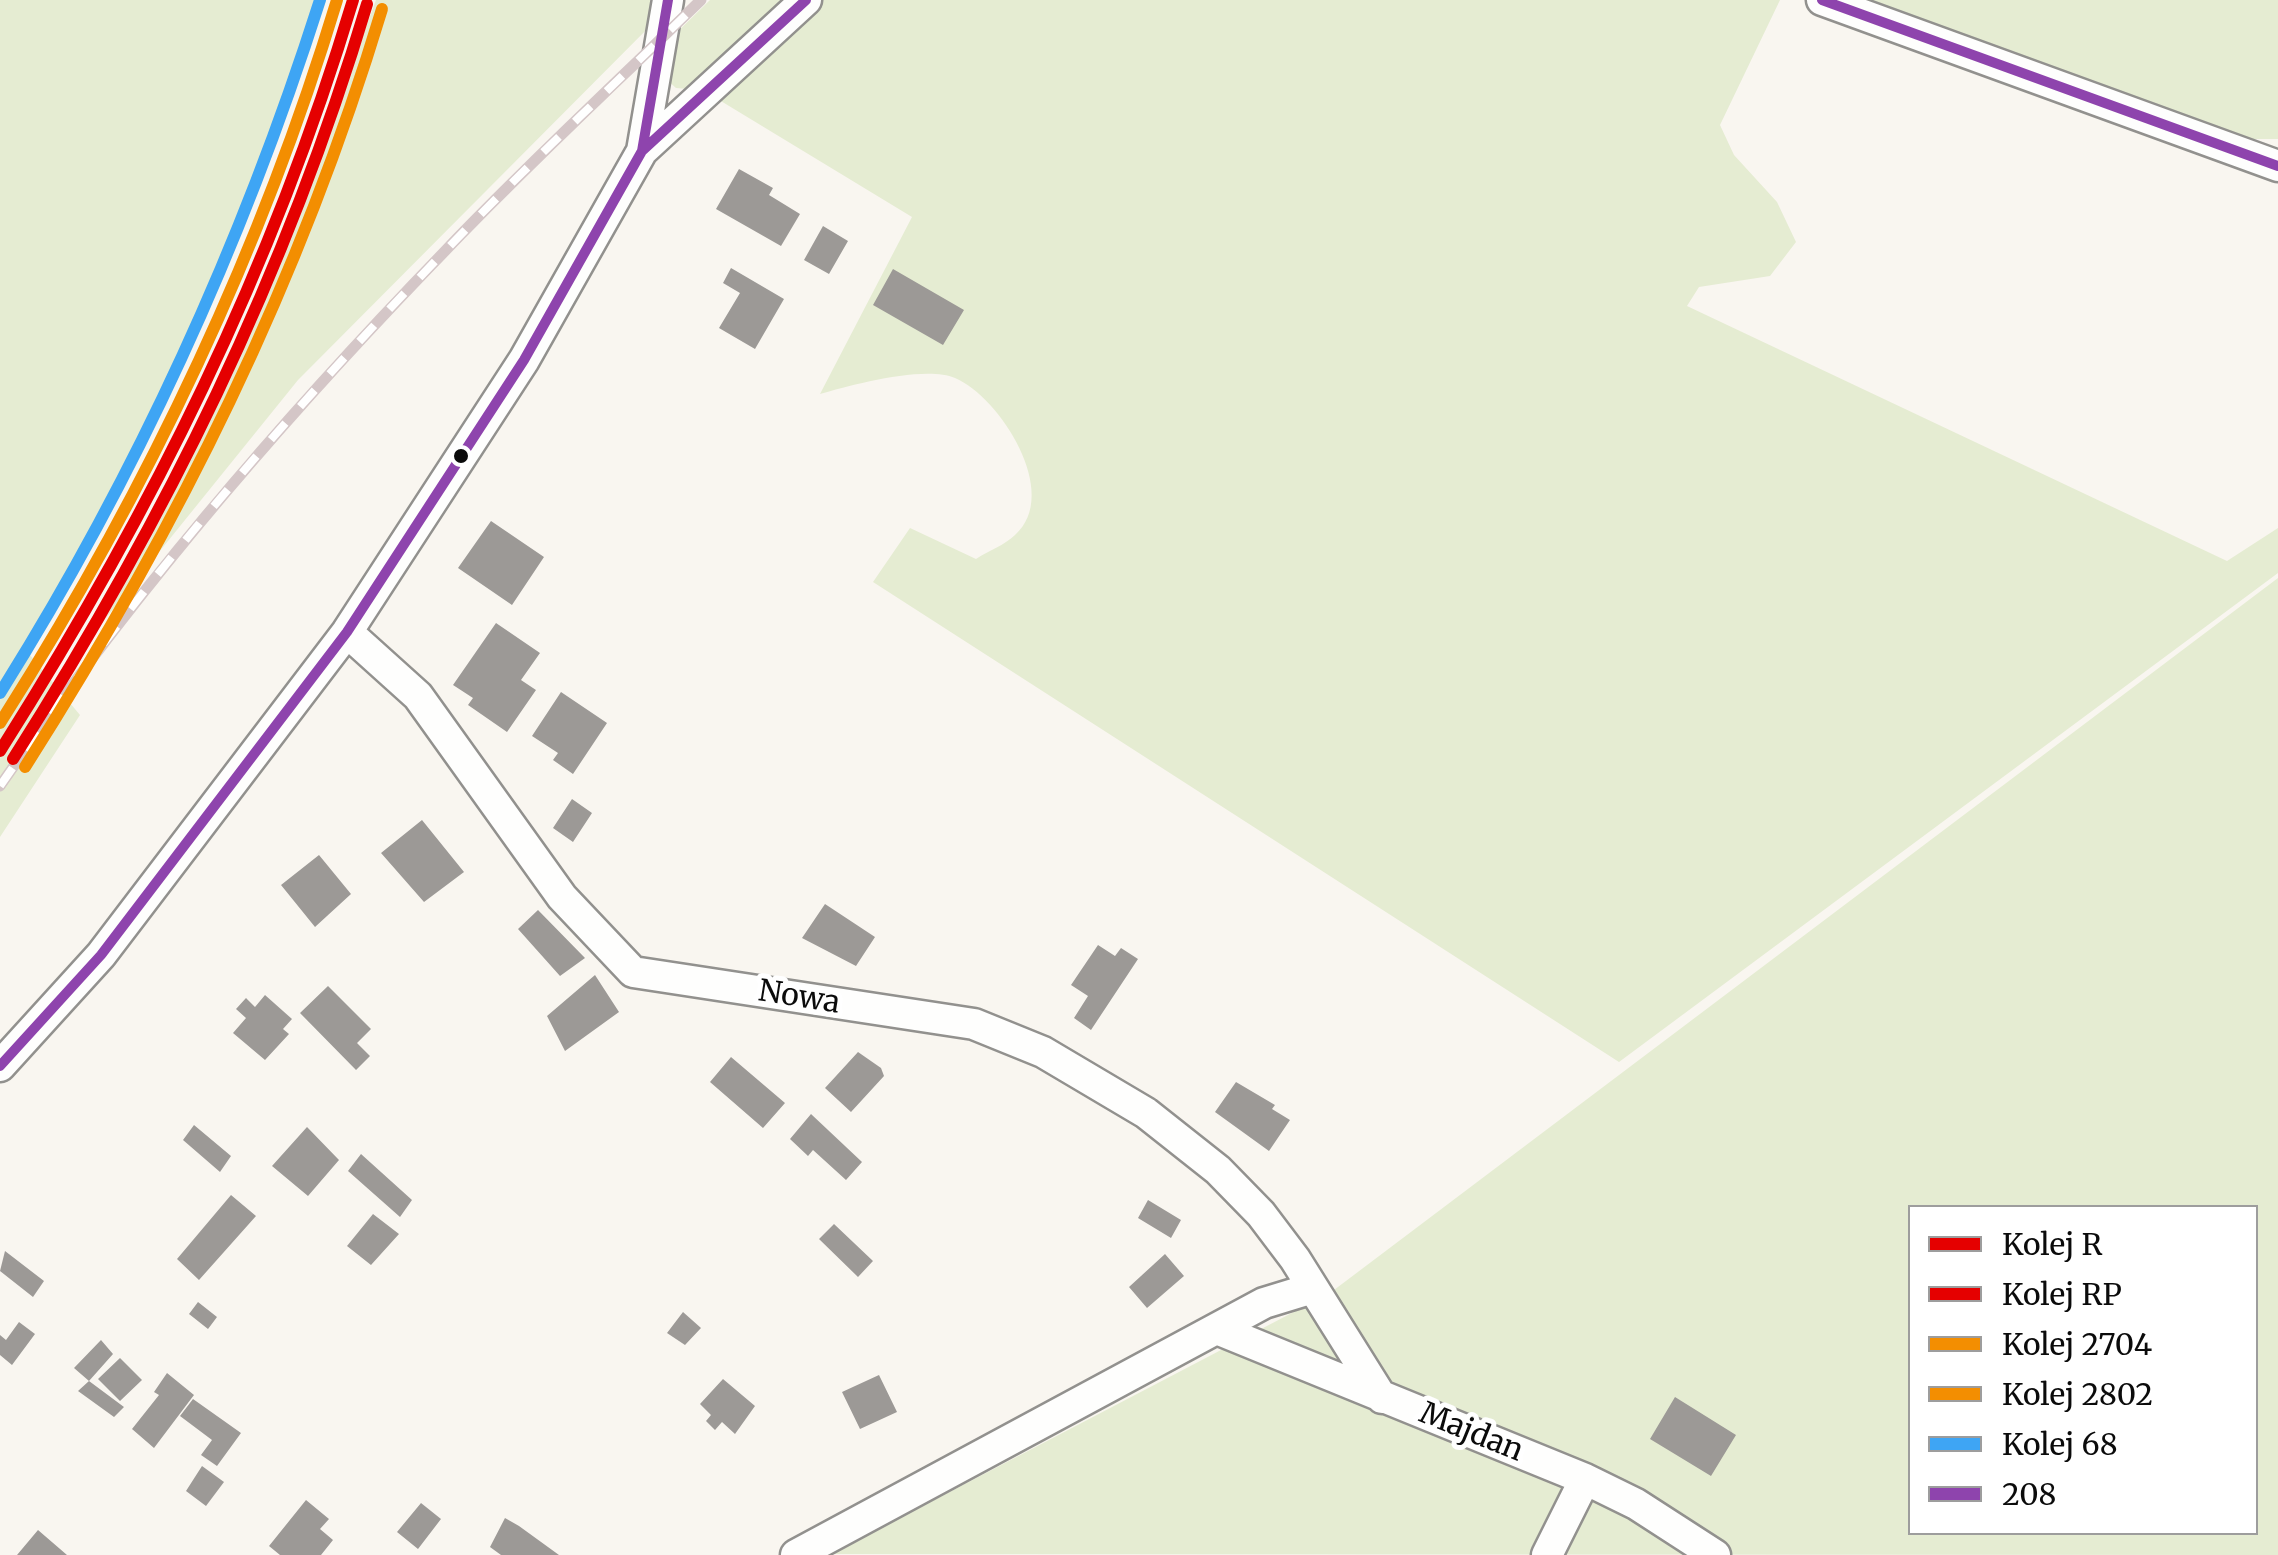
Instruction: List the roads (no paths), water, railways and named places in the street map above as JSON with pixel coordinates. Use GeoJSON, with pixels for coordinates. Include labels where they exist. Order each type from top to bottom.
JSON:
{"type":"FeatureCollection","features":[{"type":"Feature","properties":{"kind":"street"},"geometry":{"type":"LineString","coordinates":[[642,150],[668,0]]}},
{"type":"Feature","properties":{"kind":"street"},"geometry":{"type":"LineString","coordinates":[[0,1066],[148,896],[348,632],[514,376],[642,150],[806,0]]}},
{"type":"Feature","properties":{"kind":"street"},"geometry":{"type":"LineString","coordinates":[[1822,0],[2278,166]]}},
{"type":"Feature","properties":{"kind":"street","name":"Nowa"},"geometry":{"type":"LineString","coordinates":[[348,632],[418,696],[562,896],[593,935],[633,972],[974,1024],[1010,1036],[1146,1114],[1218,1170],[1262,1214],[1382,1398]]}},
{"type":"Feature","properties":{"kind":"street"},"geometry":{"type":"LineString","coordinates":[[796,1555],[1264,1303],[1312,1288]]}},
{"type":"Feature","properties":{"kind":"street","name":"Majdan"},"geometry":{"type":"LineString","coordinates":[[1217,1328],[1586,1479],[1636,1504],[1716,1555]]}},
{"type":"Feature","properties":{"kind":"street"},"geometry":{"type":"LineString","coordinates":[[1546,1555],[1586,1479]]}},
{"type":"Feature","properties":{"kind":"railway"},"geometry":{"type":"LineString","coordinates":[[0,786],[156,576],[268,442],[477,218],[701,0]]}},
{"type":"Feature","properties":{"kind":"rail line","name":"68"},"geometry":{"type":"LineString","coordinates":[[0,693],[97,527],[182,357],[256,181],[320,0]]}},
{"type":"Feature","properties":{"kind":"rail line","name":"2704"},"geometry":{"type":"LineString","coordinates":[[0,723],[103,550],[194,373],[272,190],[337,0]]}},
{"type":"Feature","properties":{"kind":"rail line","name":"R"},"geometry":{"type":"LineString","coordinates":[[0,751],[108,571],[203,388],[285,199],[353,0]]}},
{"type":"Feature","properties":{"kind":"rail line","name":"RP"},"geometry":{"type":"LineString","coordinates":[[13,759],[121,578],[217,394],[299,204],[367,4]]}},
{"type":"Feature","properties":{"kind":"rail line","name":"2802"},"geometry":{"type":"LineString","coordinates":[[25,767],[134,585],[230,400],[313,209],[382,9]]}}]}
